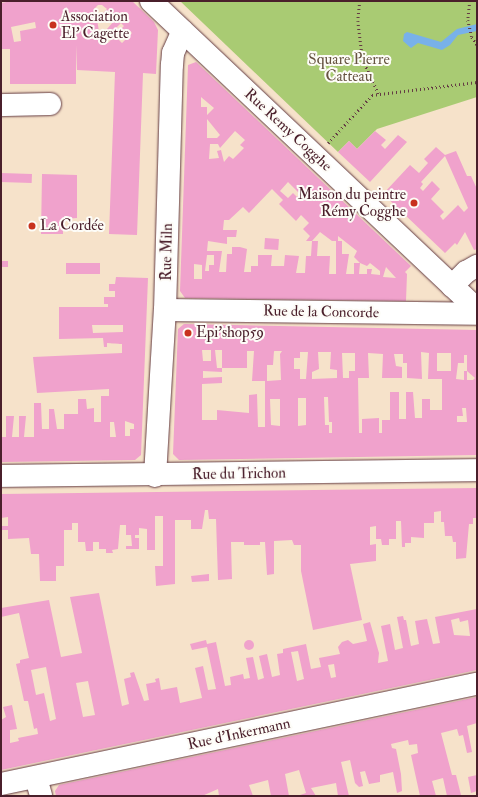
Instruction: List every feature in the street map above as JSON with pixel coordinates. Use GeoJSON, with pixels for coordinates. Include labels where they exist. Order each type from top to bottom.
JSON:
{"type":"FeatureCollection","features":[{"type":"Feature","properties":{"kind":"street","name":"Rue Remy Cogghe"},"geometry":{"type":"LineString","coordinates":[[151,1],[477,309]]}},
{"type":"Feature","properties":{"kind":"street","name":"Rue Miln"},"geometry":{"type":"LineString","coordinates":[[155,476],[165,310],[172,65],[173,53],[183,31]]}},
{"type":"Feature","properties":{"kind":"street"},"geometry":{"type":"LineString","coordinates":[[1,105],[50,104]]}},
{"type":"Feature","properties":{"kind":"street"},"geometry":{"type":"LineString","coordinates":[[452,286],[466,272],[477,266]]}},
{"type":"Feature","properties":{"kind":"street","name":"Rue de la Concorde"},"geometry":{"type":"LineString","coordinates":[[165,310],[477,314]]}},
{"type":"Feature","properties":{"kind":"street","name":"Rue du Trichon"},"geometry":{"type":"LineString","coordinates":[[1,476],[155,476],[477,470]]}},
{"type":"Feature","properties":{"kind":"street","name":"Rue d'Inkermann"},"geometry":{"type":"LineString","coordinates":[[1,784],[39,787],[477,684]]}},
{"type":"Feature","properties":{"kind":"path"},"geometry":{"type":"LineString","coordinates":[[360,1],[358,21],[363,60],[379,94]]}},
{"type":"Feature","properties":{"kind":"path"},"geometry":{"type":"LineString","coordinates":[[470,1],[468,20],[472,37],[477,45]]}},
{"type":"Feature","properties":{"kind":"path"},"geometry":{"type":"LineString","coordinates":[[315,156],[372,95],[477,82]]}},
{"type":"Feature","properties":{"kind":"green space","name":"Square Pierre Catteau"},"geometry":{"type":"Polygon","coordinates":[[[180,1],[477,1],[477,97],[377,129],[357,149],[349,141],[338,152],[180,1]]]}},
{"type":"Feature","properties":{"kind":"water"},"geometry":{"type":"Polygon","coordinates":[[[477,24],[477,31],[458,35],[450,45],[442,50],[418,43],[411,48],[403,41],[404,34],[407,32],[441,42],[457,29],[477,24]]]}},
{"type":"Feature","properties":{"kind":"building"},"geometry":{"type":"Polygon","coordinates":[[[12,1],[132,1],[154,22],[158,30],[156,74],[143,73],[137,235],[109,234],[115,72],[77,70],[76,45],[76,84],[10,84],[10,49],[1,49],[1,3],[12,1]],[[98,5],[95,8],[100,37],[114,21],[113,20],[115,17],[111,14],[103,22],[99,17],[107,9],[102,5],[98,5]],[[75,12],[68,13],[70,23],[75,22],[75,12]],[[35,22],[11,27],[14,42],[21,41],[20,31],[36,28],[35,22]],[[121,23],[102,42],[108,43],[124,26],[121,23]],[[129,30],[119,40],[122,43],[132,33],[129,30]]]}},
{"type":"Feature","properties":{"kind":"building"},"geometry":{"type":"Polygon","coordinates":[[[196,62],[411,266],[405,272],[407,274],[406,301],[185,298],[180,291],[188,65],[196,62]],[[201,97],[201,107],[207,107],[207,115],[214,108],[201,97]],[[207,119],[207,138],[217,138],[220,135],[207,119]],[[235,131],[220,148],[218,144],[210,144],[209,159],[219,158],[217,151],[221,150],[224,162],[229,156],[233,159],[244,148],[240,145],[245,140],[235,131]],[[288,182],[280,191],[288,198],[293,193],[297,197],[300,194],[288,182]],[[272,189],[249,213],[243,207],[229,220],[224,220],[223,230],[237,230],[236,237],[227,237],[227,244],[208,241],[207,251],[222,251],[219,272],[226,272],[227,254],[232,254],[232,247],[247,249],[244,272],[251,272],[251,266],[258,266],[258,255],[272,255],[271,266],[284,266],[285,255],[299,256],[296,273],[305,273],[306,256],[311,256],[312,241],[306,241],[310,236],[303,229],[309,223],[301,215],[296,221],[279,204],[283,200],[272,189]],[[320,232],[312,241],[318,241],[317,256],[330,256],[329,274],[336,274],[336,241],[332,241],[320,232]],[[338,236],[338,241],[342,241],[342,254],[349,254],[346,274],[354,274],[354,263],[360,263],[354,257],[357,251],[338,236]],[[207,255],[205,271],[209,271],[209,265],[214,265],[214,255],[207,255]],[[360,263],[359,274],[367,274],[367,269],[372,269],[371,274],[380,275],[380,271],[370,263],[367,266],[360,263]],[[194,264],[194,279],[202,279],[202,265],[194,264]],[[386,267],[383,277],[396,278],[386,267]]]}},
{"type":"Feature","properties":{"kind":"building"},"geometry":{"type":"Polygon","coordinates":[[[375,131],[386,140],[381,145],[385,149],[398,135],[407,142],[370,182],[338,152],[349,141],[357,149],[375,131]]]}},
{"type":"Feature","properties":{"kind":"building"},"geometry":{"type":"Polygon","coordinates":[[[436,147],[445,155],[456,151],[467,176],[471,176],[477,189],[477,249],[474,250],[465,232],[457,245],[455,243],[445,253],[383,194],[410,165],[419,173],[428,163],[424,159],[436,147]],[[445,156],[421,182],[423,184],[420,188],[423,191],[432,181],[440,189],[431,199],[444,212],[440,216],[443,220],[458,205],[464,212],[468,208],[445,156]]]}},
{"type":"Feature","properties":{"kind":"building"},"geometry":{"type":"Polygon","coordinates":[[[1,173],[32,174],[32,183],[1,182],[1,173]]]}},
{"type":"Feature","properties":{"kind":"building"},"geometry":{"type":"Polygon","coordinates":[[[42,174],[77,175],[77,218],[63,219],[63,234],[41,234],[42,174]]]}},
{"type":"Feature","properties":{"kind":"building"},"geometry":{"type":"Polygon","coordinates":[[[265,238],[279,239],[278,250],[264,249],[265,238]]]}},
{"type":"Feature","properties":{"kind":"building"},"geometry":{"type":"Polygon","coordinates":[[[1,261],[8,261],[8,267],[1,267],[1,261]]]}},
{"type":"Feature","properties":{"kind":"building"},"geometry":{"type":"Polygon","coordinates":[[[66,263],[100,263],[100,274],[66,274],[66,263]]]}},
{"type":"Feature","properties":{"kind":"building"},"geometry":{"type":"Polygon","coordinates":[[[116,277],[148,278],[141,455],[135,460],[1,462],[1,437],[6,437],[6,416],[14,416],[12,437],[19,437],[19,416],[26,416],[24,437],[34,437],[34,403],[41,403],[42,429],[49,429],[49,409],[54,409],[57,429],[64,429],[64,414],[78,414],[78,399],[86,399],[87,409],[94,408],[94,422],[101,422],[101,396],[109,396],[109,389],[37,393],[33,357],[122,353],[122,344],[107,343],[107,347],[104,347],[103,338],[59,339],[59,307],[108,307],[108,304],[104,304],[104,297],[115,297],[115,291],[109,291],[109,284],[115,284],[116,277]],[[92,325],[93,333],[123,332],[123,325],[92,325]],[[125,421],[125,436],[130,436],[130,429],[134,429],[134,424],[125,421]],[[110,422],[110,437],[116,437],[114,422],[110,422]]]}},
{"type":"Feature","properties":{"kind":"building"},"geometry":{"type":"Polygon","coordinates":[[[184,324],[477,330],[477,455],[179,460],[173,454],[178,329],[184,324]],[[202,350],[203,361],[211,361],[211,350],[202,350]],[[215,350],[217,368],[222,368],[222,350],[215,350]],[[247,351],[247,368],[222,368],[222,372],[203,371],[203,378],[222,377],[222,383],[202,384],[202,420],[217,420],[217,410],[249,413],[249,395],[257,394],[258,427],[265,427],[265,381],[252,381],[254,351],[247,351]],[[274,351],[273,365],[267,365],[267,381],[281,380],[280,354],[282,351],[274,351]],[[300,352],[300,358],[294,358],[294,369],[300,369],[300,379],[306,379],[308,352],[300,352]],[[318,352],[319,369],[312,372],[312,379],[337,378],[337,370],[330,369],[331,352],[318,352]],[[421,352],[422,379],[407,378],[407,363],[403,363],[403,354],[394,354],[396,366],[402,367],[402,378],[382,378],[383,354],[368,353],[369,378],[358,378],[359,433],[362,433],[362,419],[379,418],[379,433],[382,433],[382,420],[390,420],[390,392],[399,392],[399,419],[406,419],[406,392],[413,392],[415,418],[422,418],[422,399],[430,399],[430,410],[442,410],[442,379],[428,379],[429,353],[421,352]],[[342,353],[343,378],[349,378],[349,371],[355,371],[355,353],[342,353]],[[437,353],[437,371],[451,371],[451,353],[437,353]],[[464,355],[464,363],[458,363],[456,379],[464,380],[464,371],[467,371],[467,355],[464,355]],[[467,371],[467,380],[473,380],[475,378],[467,371]],[[324,397],[325,425],[329,425],[329,433],[332,433],[332,422],[329,422],[328,397],[324,397]],[[298,398],[298,426],[306,425],[306,398],[298,398]],[[270,399],[271,425],[280,426],[280,399],[270,399]],[[462,408],[463,416],[457,416],[457,422],[467,422],[466,408],[462,408]]]}},
{"type":"Feature","properties":{"kind":"building"},"geometry":{"type":"Polygon","coordinates":[[[477,488],[477,518],[473,518],[473,524],[469,524],[466,558],[456,559],[456,542],[453,542],[452,536],[445,536],[444,522],[441,522],[441,511],[434,512],[434,523],[424,523],[424,538],[411,537],[411,543],[405,543],[405,547],[402,547],[401,521],[396,521],[396,539],[389,539],[389,545],[382,545],[381,539],[376,539],[376,526],[370,527],[370,545],[376,544],[376,561],[350,564],[362,620],[313,630],[301,571],[301,545],[294,545],[292,540],[274,541],[274,574],[267,575],[265,542],[260,542],[260,545],[244,545],[244,542],[231,542],[232,579],[218,580],[216,519],[209,519],[208,510],[205,510],[202,529],[191,529],[191,520],[175,520],[175,584],[156,586],[155,566],[163,566],[163,516],[155,516],[155,550],[147,550],[147,529],[139,528],[139,535],[135,535],[135,538],[139,538],[139,549],[126,549],[126,546],[132,546],[131,535],[126,535],[126,525],[120,525],[118,549],[112,550],[113,553],[106,553],[106,549],[99,549],[99,542],[93,542],[93,551],[86,551],[85,542],[78,542],[78,523],[72,523],[72,530],[64,530],[64,566],[56,566],[56,581],[40,581],[39,554],[31,554],[29,538],[8,539],[8,530],[1,530],[1,526],[8,526],[8,517],[1,518],[1,494],[477,488]]]}},
{"type":"Feature","properties":{"kind":"building"},"geometry":{"type":"Polygon","coordinates":[[[209,574],[209,581],[192,582],[191,576],[209,574]]]}},
{"type":"Feature","properties":{"kind":"building"},"geometry":{"type":"Polygon","coordinates":[[[99,593],[122,706],[129,704],[124,679],[131,677],[130,673],[134,672],[144,701],[149,700],[146,684],[156,682],[155,679],[159,678],[161,690],[177,687],[180,703],[202,698],[195,668],[203,666],[208,690],[216,689],[207,647],[192,650],[190,644],[206,640],[207,644],[216,642],[225,686],[231,685],[230,677],[243,674],[244,679],[250,678],[246,658],[253,657],[258,680],[264,678],[259,656],[267,654],[272,677],[280,675],[277,654],[283,653],[283,649],[306,644],[311,669],[321,667],[319,658],[340,654],[338,647],[342,642],[348,640],[353,644],[367,641],[363,624],[370,622],[379,653],[378,663],[388,661],[381,626],[390,624],[395,650],[403,648],[397,617],[403,616],[404,620],[406,620],[411,646],[419,644],[415,621],[427,619],[433,644],[440,643],[435,617],[477,609],[477,670],[1,770],[1,720],[6,717],[3,707],[12,705],[17,729],[10,730],[10,743],[19,741],[18,738],[38,734],[37,728],[34,729],[28,701],[24,701],[16,664],[20,663],[20,660],[29,658],[19,613],[1,617],[1,608],[49,600],[61,657],[82,653],[70,597],[99,593]],[[459,618],[451,620],[454,635],[470,636],[468,620],[460,622],[459,618]],[[298,651],[291,652],[297,681],[304,679],[298,651]],[[334,664],[328,665],[331,678],[336,677],[334,664]],[[46,667],[31,670],[36,695],[44,693],[50,721],[56,719],[46,667]],[[88,681],[76,683],[83,717],[95,715],[88,681]]]}},
{"type":"Feature","properties":{"kind":"building"},"geometry":{"type":"Polygon","coordinates":[[[247,640],[251,640],[253,641],[253,649],[247,650],[244,647],[244,643],[247,640]]]}},
{"type":"Feature","properties":{"kind":"building"},"geometry":{"type":"Polygon","coordinates":[[[477,697],[477,723],[467,726],[472,752],[467,753],[463,735],[459,736],[457,729],[441,733],[452,775],[456,775],[461,795],[457,796],[447,796],[443,778],[432,781],[436,796],[420,796],[411,755],[418,753],[417,744],[409,745],[408,740],[391,744],[392,748],[396,749],[401,774],[402,791],[397,793],[393,772],[380,775],[380,782],[369,784],[365,771],[360,772],[363,786],[359,787],[355,783],[350,760],[341,762],[349,796],[338,796],[336,783],[311,788],[316,796],[297,796],[306,793],[299,770],[285,774],[289,796],[271,796],[268,780],[249,785],[253,796],[219,796],[218,789],[202,796],[56,796],[55,791],[59,785],[477,697]]]}},
{"type":"Feature","properties":{"kind":"building"},"geometry":{"type":"Polygon","coordinates":[[[477,775],[477,791],[471,793],[468,777],[477,775]]]}},
{"type":"Feature","properties":{"kind":"place","name":"Association El' Cagette"},"geometry":{"type":"Point","coordinates":[53,25]}},
{"type":"Feature","properties":{"kind":"place","name":"Maison du peintre Rémy Cogghe"},"geometry":{"type":"Point","coordinates":[414,203]}},
{"type":"Feature","properties":{"kind":"place","name":"La Cordée"},"geometry":{"type":"Point","coordinates":[32,226]}},
{"type":"Feature","properties":{"kind":"place","name":"Epi'shop59"},"geometry":{"type":"Point","coordinates":[188,333]}}]}
